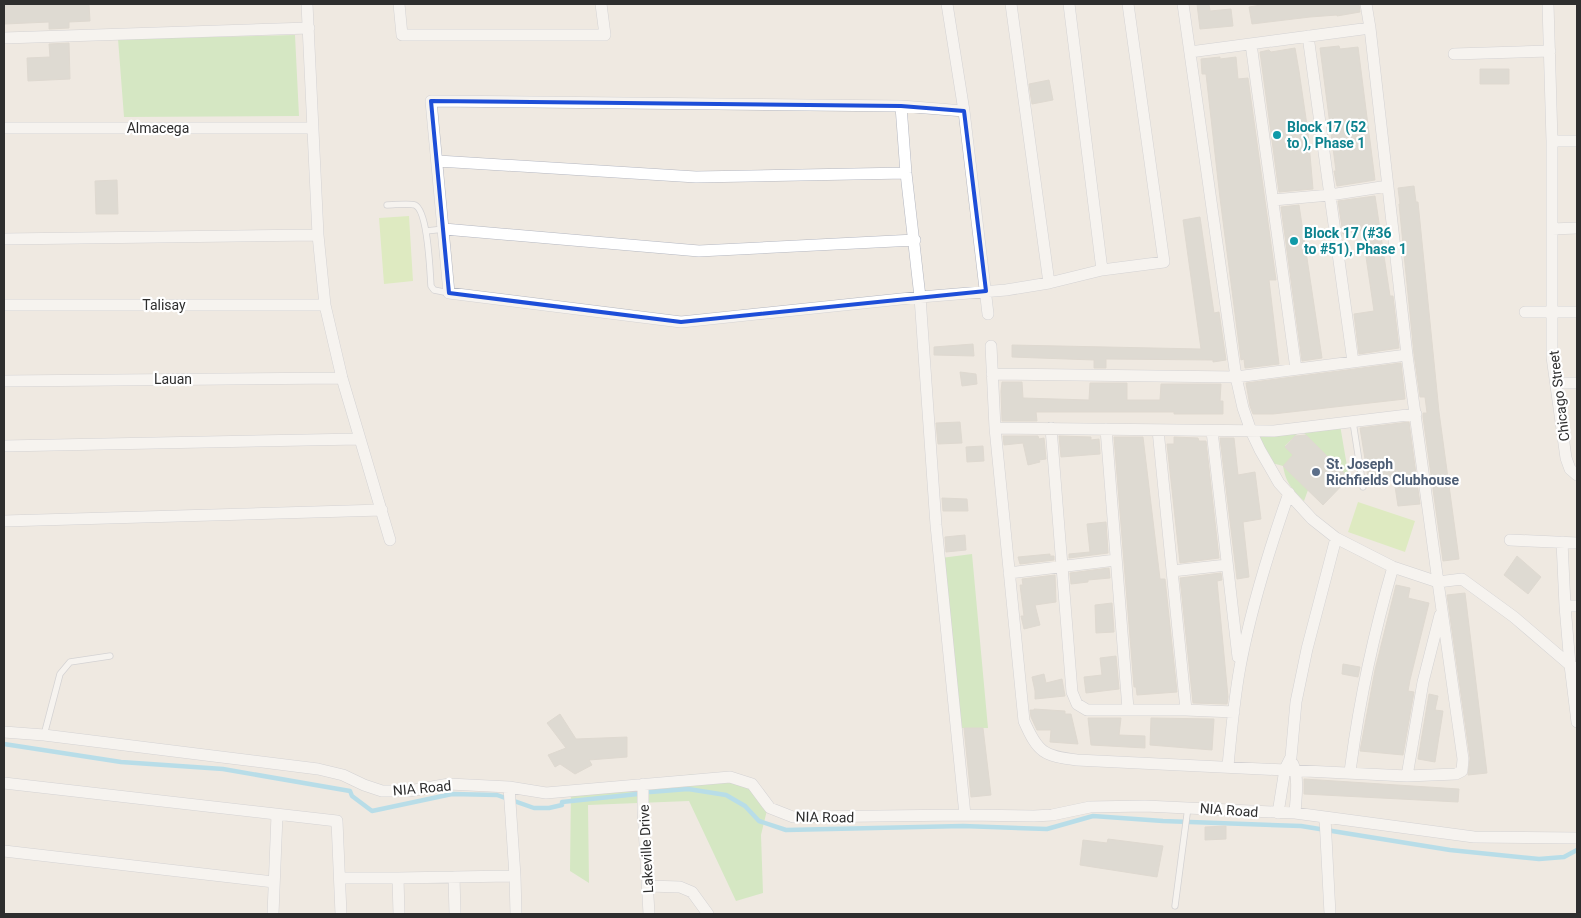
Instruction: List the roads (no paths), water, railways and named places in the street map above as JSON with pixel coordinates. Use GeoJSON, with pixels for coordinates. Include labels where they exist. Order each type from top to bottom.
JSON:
{"type":"FeatureCollection","features":[{"type":"Feature","properties":{"kind":"street"},"geometry":{"type":"LineString","coordinates":[[307,4],[318,235],[325,305],[342,378],[390,540]]}},
{"type":"Feature","properties":{"kind":"street"},"geometry":{"type":"LineString","coordinates":[[399,4],[402,35],[604,35],[601,4]]}},
{"type":"Feature","properties":{"kind":"street"},"geometry":{"type":"LineString","coordinates":[[948,4],[964,111],[988,314]]}},
{"type":"Feature","properties":{"kind":"street"},"geometry":{"type":"LineString","coordinates":[[1011,4],[1049,283]]}},
{"type":"Feature","properties":{"kind":"street"},"geometry":{"type":"LineString","coordinates":[[1069,4],[1102,270]]}},
{"type":"Feature","properties":{"kind":"street"},"geometry":{"type":"LineString","coordinates":[[964,111],[902,106],[431,101],[449,293],[681,322],[986,291],[1049,283],[1102,270],[1164,262],[1128,4]]}},
{"type":"Feature","properties":{"kind":"street"},"geometry":{"type":"LineString","coordinates":[[1183,4],[1236,377],[1243,408],[1251,431],[1279,483],[1312,519],[1336,538],[1393,567],[1438,582],[1462,579],[1514,617],[1574,666]]}},
{"type":"Feature","properties":{"kind":"street"},"geometry":{"type":"LineString","coordinates":[[990,346],[995,428],[1024,721],[1030,735],[1042,751],[1054,757],[1077,760],[1406,776],[1456,774],[1462,770],[1464,766],[1407,355],[1366,4]]}},
{"type":"Feature","properties":{"kind":"street","name":"Chicago Street"},"geometry":{"type":"LineString","coordinates":[[1548,4],[1552,141],[1552,357],[1566,458],[1570,469],[1577,475]]}},
{"type":"Feature","properties":{"kind":"street"},"geometry":{"type":"LineString","coordinates":[[4,38],[309,28]]}},
{"type":"Feature","properties":{"kind":"street"},"geometry":{"type":"LineString","coordinates":[[1190,52],[1370,28]]}},
{"type":"Feature","properties":{"kind":"street"},"geometry":{"type":"LineString","coordinates":[[1308,36],[1353,362]]}},
{"type":"Feature","properties":{"kind":"street"},"geometry":{"type":"LineString","coordinates":[[1251,44],[1296,370]]}},
{"type":"Feature","properties":{"kind":"street"},"geometry":{"type":"LineString","coordinates":[[1454,54],[1550,51]]}},
{"type":"Feature","properties":{"kind":"street"},"geometry":{"type":"LineString","coordinates":[[902,106],[906,173],[920,297],[936,525],[965,815]]}},
{"type":"Feature","properties":{"kind":"street","name":"Almacega"},"geometry":{"type":"LineString","coordinates":[[4,128],[312,128]]}},
{"type":"Feature","properties":{"kind":"street"},"geometry":{"type":"LineString","coordinates":[[1552,141],[1577,141]]}},
{"type":"Feature","properties":{"kind":"street"},"geometry":{"type":"LineString","coordinates":[[438,161],[696,177],[906,173]]}},
{"type":"Feature","properties":{"kind":"street"},"geometry":{"type":"LineString","coordinates":[[1273,200],[1330,195],[1388,186]]}},
{"type":"Feature","properties":{"kind":"street"},"geometry":{"type":"LineString","coordinates":[[1552,229],[1577,228]]}},
{"type":"Feature","properties":{"kind":"street"},"geometry":{"type":"LineString","coordinates":[[444,229],[699,251],[915,240]]}},
{"type":"Feature","properties":{"kind":"street"},"geometry":{"type":"LineString","coordinates":[[4,239],[318,235]]}},
{"type":"Feature","properties":{"kind":"street","name":"Talisay"},"geometry":{"type":"LineString","coordinates":[[4,305],[325,305]]}},
{"type":"Feature","properties":{"kind":"street"},"geometry":{"type":"LineString","coordinates":[[1526,312],[1577,312]]}},
{"type":"Feature","properties":{"kind":"street"},"geometry":{"type":"LineString","coordinates":[[992,374],[1236,377],[1407,355]]}},
{"type":"Feature","properties":{"kind":"street","name":"Lauan"},"geometry":{"type":"LineString","coordinates":[[4,380],[342,378]]}},
{"type":"Feature","properties":{"kind":"street"},"geometry":{"type":"LineString","coordinates":[[1556,383],[1577,383]]}},
{"type":"Feature","properties":{"kind":"street"},"geometry":{"type":"LineString","coordinates":[[995,428],[1274,431],[1416,414]]}},
{"type":"Feature","properties":{"kind":"street"},"geometry":{"type":"LineString","coordinates":[[1051,428],[1072,692],[1076,704],[1087,710],[1128,709],[1234,712]]}},
{"type":"Feature","properties":{"kind":"street"},"geometry":{"type":"LineString","coordinates":[[1106,429],[1128,709]]}},
{"type":"Feature","properties":{"kind":"street"},"geometry":{"type":"LineString","coordinates":[[1158,430],[1186,710]]}},
{"type":"Feature","properties":{"kind":"street"},"geometry":{"type":"LineString","coordinates":[[1212,430],[1240,668]]}},
{"type":"Feature","properties":{"kind":"street"},"geometry":{"type":"LineString","coordinates":[[4,446],[359,439]]}},
{"type":"Feature","properties":{"kind":"street"},"geometry":{"type":"LineString","coordinates":[[1228,766],[1240,668],[1250,621],[1270,548],[1289,494]]}},
{"type":"Feature","properties":{"kind":"street"},"geometry":{"type":"LineString","coordinates":[[4,521],[382,510]]}},
{"type":"Feature","properties":{"kind":"street"},"geometry":{"type":"LineString","coordinates":[[1295,814],[1290,770],[1296,702],[1307,648],[1336,538]]}},
{"type":"Feature","properties":{"kind":"street"},"geometry":{"type":"LineString","coordinates":[[1510,540],[1577,543]]}},
{"type":"Feature","properties":{"kind":"street"},"geometry":{"type":"LineString","coordinates":[[1562,542],[1565,606],[1574,666],[1577,722]]}},
{"type":"Feature","properties":{"kind":"street"},"geometry":{"type":"LineString","coordinates":[[1009,573],[1116,560]]}},
{"type":"Feature","properties":{"kind":"street"},"geometry":{"type":"LineString","coordinates":[[1172,570],[1227,565]]}},
{"type":"Feature","properties":{"kind":"street"},"geometry":{"type":"LineString","coordinates":[[1350,772],[1357,715],[1381,609],[1393,567]]}},
{"type":"Feature","properties":{"kind":"street"},"geometry":{"type":"LineString","coordinates":[[1565,606],[1577,606]]}},
{"type":"Feature","properties":{"kind":"street"},"geometry":{"type":"LineString","coordinates":[[1406,776],[1423,682],[1441,608]]}},
{"type":"Feature","properties":{"kind":"street","name":"NIA Road"},"geometry":{"type":"LineString","coordinates":[[4,732],[44,735],[318,769],[343,775],[382,791],[408,790],[449,784],[509,794],[546,793],[730,777],[752,784],[770,808],[793,818],[965,815],[1034,816],[1052,815],[1090,807],[1188,807],[1295,814],[1474,837],[1577,838]]}},
{"type":"Feature","properties":{"kind":"street"},"geometry":{"type":"LineString","coordinates":[[1278,813],[1290,770]]}},
{"type":"Feature","properties":{"kind":"street"},"geometry":{"type":"LineString","coordinates":[[4,784],[337,821],[341,914]]}},
{"type":"Feature","properties":{"kind":"street","name":"Lakeville Drive"},"geometry":{"type":"LineString","coordinates":[[643,784],[649,914]]}},
{"type":"Feature","properties":{"kind":"street"},"geometry":{"type":"LineString","coordinates":[[509,794],[516,914]]}},
{"type":"Feature","properties":{"kind":"street"},"geometry":{"type":"LineString","coordinates":[[273,914],[277,815]]}},
{"type":"Feature","properties":{"kind":"street"},"geometry":{"type":"LineString","coordinates":[[1325,818],[1330,914]]}},
{"type":"Feature","properties":{"kind":"street"},"geometry":{"type":"LineString","coordinates":[[4,851],[274,882]]}},
{"type":"Feature","properties":{"kind":"street"},"geometry":{"type":"LineString","coordinates":[[340,878],[515,876]]}},
{"type":"Feature","properties":{"kind":"street"},"geometry":{"type":"LineString","coordinates":[[454,877],[455,914]]}},
{"type":"Feature","properties":{"kind":"street"},"geometry":{"type":"LineString","coordinates":[[398,878],[399,914]]}},
{"type":"Feature","properties":{"kind":"street"},"geometry":{"type":"LineString","coordinates":[[648,886],[680,887],[692,892],[708,914]]}},
{"type":"Feature","properties":{"kind":"lane"},"geometry":{"type":"LineString","coordinates":[[387,205],[414,205],[420,210],[426,230],[431,286],[434,290],[449,293]]}},
{"type":"Feature","properties":{"kind":"lane"},"geometry":{"type":"LineString","coordinates":[[426,230],[444,229]]}},
{"type":"Feature","properties":{"kind":"lane"},"geometry":{"type":"LineString","coordinates":[[1353,422],[1363,487]]}},
{"type":"Feature","properties":{"kind":"lane"},"geometry":{"type":"LineString","coordinates":[[44,735],[60,674],[70,662],[110,656]]}},
{"type":"Feature","properties":{"kind":"lane"},"geometry":{"type":"LineString","coordinates":[[1175,906],[1188,807]]}},
{"type":"Feature","properties":{"kind":"waterway"},"geometry":{"type":"LineString","coordinates":[[4,744],[121,762],[223,769],[350,791],[352,796],[372,811],[452,794],[497,795],[534,808],[549,808],[562,805],[562,802],[638,794]]}},
{"type":"Feature","properties":{"kind":"waterway"},"geometry":{"type":"LineString","coordinates":[[650,792],[688,789],[726,795],[745,806],[759,821],[786,830],[963,826],[1047,829],[1093,816],[1163,821],[1301,826],[1450,850],[1539,859],[1564,857],[1577,850]]}},
{"type":"Feature","properties":{"kind":"place","name":"Block 17 (52 to ), Phase 1"},"geometry":{"type":"Point","coordinates":[1277,135]}},
{"type":"Feature","properties":{"kind":"place","name":"Block 17 (#36 to #51), Phase 1"},"geometry":{"type":"Point","coordinates":[1294,241]}},
{"type":"Feature","properties":{"kind":"place","name":"St. Joseph Richfields Clubhouse"},"geometry":{"type":"Point","coordinates":[1316,472]}}]}
